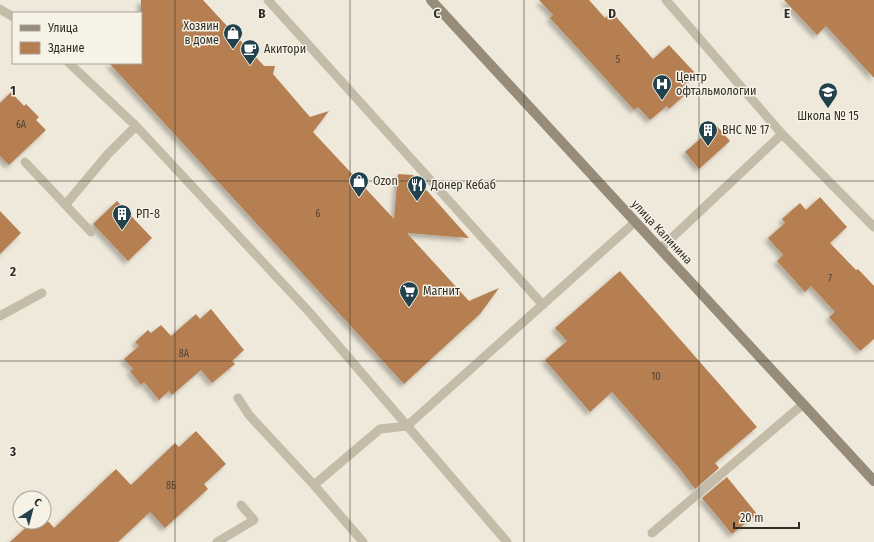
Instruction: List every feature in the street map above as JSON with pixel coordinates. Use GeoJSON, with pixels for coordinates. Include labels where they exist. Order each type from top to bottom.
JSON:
{"type":"FeatureCollection","features":[{"type":"Feature","properties":{"kind":"street","name":"улица Калинина"},"geometry":{"type":"LineString","coordinates":[[431,0],[635,222],[661,248],[802,405],[874,481]]}},
{"type":"Feature","properties":{"kind":"lane"},"geometry":{"type":"LineString","coordinates":[[268,0],[543,305]]}},
{"type":"Feature","properties":{"kind":"lane"},"geometry":{"type":"LineString","coordinates":[[666,0],[782,134],[874,226]]}},
{"type":"Feature","properties":{"kind":"lane"},"geometry":{"type":"LineString","coordinates":[[0,9],[12,16]]}},
{"type":"Feature","properties":{"kind":"lane"},"geometry":{"type":"LineString","coordinates":[[70,64],[136,126],[311,314],[507,542]]}},
{"type":"Feature","properties":{"kind":"lane"},"geometry":{"type":"LineString","coordinates":[[66,204],[108,154],[136,126]]}},
{"type":"Feature","properties":{"kind":"lane"},"geometry":{"type":"LineString","coordinates":[[661,248],[782,134]]}},
{"type":"Feature","properties":{"kind":"lane"},"geometry":{"type":"LineString","coordinates":[[25,162],[91,232]]}},
{"type":"Feature","properties":{"kind":"lane"},"geometry":{"type":"LineString","coordinates":[[314,485],[380,430],[407,426],[635,222]]}},
{"type":"Feature","properties":{"kind":"lane"},"geometry":{"type":"LineString","coordinates":[[0,316],[42,293]]}},
{"type":"Feature","properties":{"kind":"lane"},"geometry":{"type":"LineString","coordinates":[[238,398],[249,415],[314,485],[363,542]]}},
{"type":"Feature","properties":{"kind":"lane"},"geometry":{"type":"LineString","coordinates":[[652,533],[802,405]]}},
{"type":"Feature","properties":{"kind":"lane"},"geometry":{"type":"LineString","coordinates":[[218,542],[254,520],[241,505]]}},
{"type":"Feature","properties":{"kind":"building"},"geometry":{"type":"Polygon","coordinates":[[[141,0],[203,0],[264,66],[275,66],[273,74],[310,117],[329,111],[313,132],[394,219],[398,174],[413,175],[469,238],[407,233],[469,301],[499,288],[480,314],[404,384],[110,64],[142,64],[141,0]]]}},
{"type":"Feature","properties":{"kind":"building"},"geometry":{"type":"Polygon","coordinates":[[[539,0],[589,0],[605,18],[612,12],[653,59],[669,45],[696,74],[682,87],[687,93],[669,109],[667,106],[650,120],[638,107],[634,110],[550,18],[553,15],[539,0]]]}},
{"type":"Feature","properties":{"kind":"building"},"geometry":{"type":"Polygon","coordinates":[[[784,0],[874,0],[874,78],[826,26],[817,35],[784,0]]]}},
{"type":"Feature","properties":{"kind":"building"},"geometry":{"type":"Polygon","coordinates":[[[11,92],[24,106],[26,104],[39,117],[36,120],[46,130],[9,165],[0,156],[0,103],[11,92]]]}},
{"type":"Feature","properties":{"kind":"building","name":"ВНС № 17"},"geometry":{"type":"Polygon","coordinates":[[[716,125],[730,141],[699,169],[685,152],[716,125]]]}},
{"type":"Feature","properties":{"kind":"building"},"geometry":{"type":"Polygon","coordinates":[[[820,197],[847,227],[830,243],[874,286],[874,339],[860,351],[829,317],[835,312],[811,286],[805,292],[777,261],[783,255],[768,238],[785,223],[782,219],[800,203],[806,210],[820,197]]]}},
{"type":"Feature","properties":{"kind":"building","name":"РП-8"},"geometry":{"type":"Polygon","coordinates":[[[117,201],[152,238],[128,261],[93,224],[117,201]]]}},
{"type":"Feature","properties":{"kind":"building"},"geometry":{"type":"Polygon","coordinates":[[[0,211],[21,233],[0,254],[0,211]]]}},
{"type":"Feature","properties":{"kind":"building"},"geometry":{"type":"Polygon","coordinates":[[[620,271],[757,427],[715,463],[719,468],[695,489],[679,468],[612,392],[590,412],[545,360],[567,341],[555,328],[620,271]]]}},
{"type":"Feature","properties":{"kind":"building"},"geometry":{"type":"Polygon","coordinates":[[[211,309],[244,350],[232,361],[235,364],[212,383],[201,370],[172,395],[169,391],[159,400],[144,382],[141,385],[130,371],[133,369],[124,359],[139,346],[135,342],[148,330],[151,333],[161,325],[171,336],[196,314],[200,319],[211,309]]]}},
{"type":"Feature","properties":{"kind":"building"},"geometry":{"type":"Polygon","coordinates":[[[196,431],[226,464],[204,484],[208,489],[165,528],[150,512],[118,542],[10,542],[23,530],[52,530],[52,526],[54,528],[116,469],[131,485],[175,443],[179,447],[196,431]]]}},
{"type":"Feature","properties":{"kind":"building"},"geometry":{"type":"Polygon","coordinates":[[[727,477],[757,514],[732,534],[702,498],[727,477]]]}},
{"type":"Feature","properties":{"kind":"place","name":"Хозяин в доме"},"geometry":{"type":"Point","coordinates":[233,50]}},
{"type":"Feature","properties":{"kind":"place","name":"Акитори"},"geometry":{"type":"Point","coordinates":[250,66]}},
{"type":"Feature","properties":{"kind":"place","name":"Центр офтальмологии"},"geometry":{"type":"Point","coordinates":[662,101]}},
{"type":"Feature","properties":{"kind":"place","name":"Школа № 15"},"geometry":{"type":"Point","coordinates":[828,109]}},
{"type":"Feature","properties":{"kind":"place","name":"ВНС № 17"},"geometry":{"type":"Point","coordinates":[708,147]}},
{"type":"Feature","properties":{"kind":"place","name":"Ozon"},"geometry":{"type":"Point","coordinates":[359,198]}},
{"type":"Feature","properties":{"kind":"place","name":"Донер Кебаб"},"geometry":{"type":"Point","coordinates":[417,202]}},
{"type":"Feature","properties":{"kind":"place","name":"РП-8"},"geometry":{"type":"Point","coordinates":[122,231]}},
{"type":"Feature","properties":{"kind":"place","name":"Магнит"},"geometry":{"type":"Point","coordinates":[409,308]}}]}
